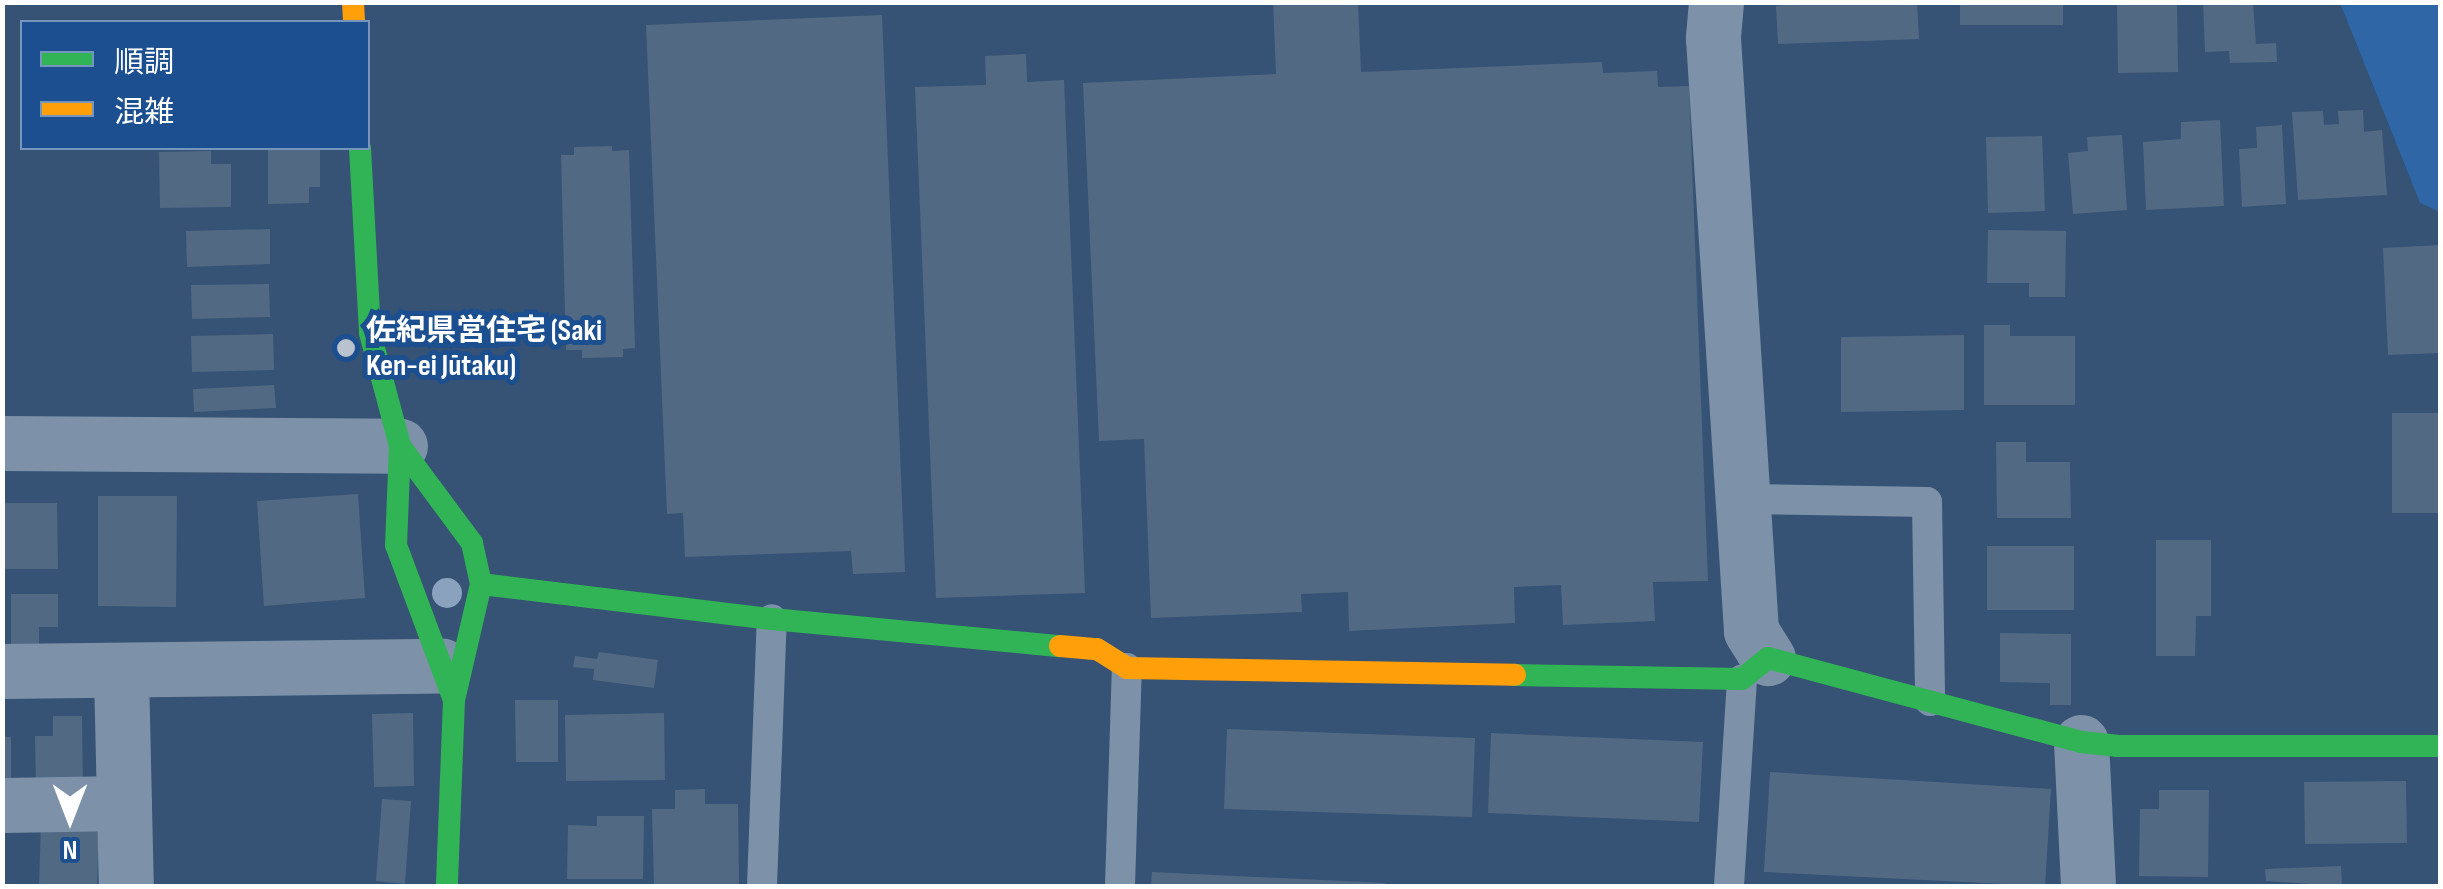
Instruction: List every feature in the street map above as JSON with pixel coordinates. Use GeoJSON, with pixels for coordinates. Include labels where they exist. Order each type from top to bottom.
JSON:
{"type":"FeatureCollection","features":[{"type":"Feature","properties":{"kind":"street"},"geometry":{"type":"LineString","coordinates":[[1716,2],[1713,38],[1755,668]]}},
{"type":"Feature","properties":{"kind":"street"},"geometry":{"type":"LineString","coordinates":[[360,150],[370,333],[400,446],[396,546],[448,683]]}},
{"type":"Feature","properties":{"kind":"street"},"geometry":{"type":"LineString","coordinates":[[2,442],[400,446]]}},
{"type":"Feature","properties":{"kind":"street"},"geometry":{"type":"LineString","coordinates":[[400,446],[472,543],[481,584],[448,683],[446,886]]}},
{"type":"Feature","properties":{"kind":"street"},"geometry":{"type":"LineString","coordinates":[[481,584],[772,620],[1097,649],[1127,668],[1755,668],[1930,701],[2082,742],[2117,746],[2440,746]]}},
{"type":"Feature","properties":{"kind":"street"},"geometry":{"type":"LineString","coordinates":[[2,671],[448,683]]}},
{"type":"Feature","properties":{"kind":"street"},"geometry":{"type":"LineString","coordinates":[[121,673],[126,886]]}},
{"type":"Feature","properties":{"kind":"street"},"geometry":{"type":"LineString","coordinates":[[2082,742],[2088,886]]}},
{"type":"Feature","properties":{"kind":"street"},"geometry":{"type":"LineString","coordinates":[[2,805],[124,803]]}},
{"type":"Feature","properties":{"kind":"lane"},"geometry":{"type":"LineString","coordinates":[[1743,499],[1927,502],[1930,701]]}},
{"type":"Feature","properties":{"kind":"lane"},"geometry":{"type":"LineString","coordinates":[[762,886],[772,620]]}},
{"type":"Feature","properties":{"kind":"lane"},"geometry":{"type":"LineString","coordinates":[[1120,886],[1127,668]]}},
{"type":"Feature","properties":{"kind":"lane"},"geometry":{"type":"LineString","coordinates":[[1729,886],[1755,668]]}},
{"type":"Feature","properties":{"kind":"shaded area"},"geometry":{"type":"Polygon","coordinates":[[[2340,3],[2440,3],[2440,212],[2420,203],[2340,3]]]}},
{"type":"Feature","properties":{"kind":"building"},"geometry":{"type":"Polygon","coordinates":[[[1273,2],[1358,2],[1361,72],[1602,62],[1603,73],[1657,71],[1658,87],[1689,86],[1708,581],[1653,582],[1655,621],[1563,625],[1561,585],[1514,587],[1515,623],[1349,631],[1348,592],[1301,594],[1302,612],[1151,618],[1144,439],[1099,441],[1083,83],[1276,74],[1273,2]]]}},
{"type":"Feature","properties":{"kind":"building"},"geometry":{"type":"Polygon","coordinates":[[[1807,2],[1917,2],[1919,39],[1778,44],[1776,6],[1807,2]]]}},
{"type":"Feature","properties":{"kind":"building"},"geometry":{"type":"Polygon","coordinates":[[[1960,2],[2063,2],[2063,25],[1960,25],[1960,2]]]}},
{"type":"Feature","properties":{"kind":"building"},"geometry":{"type":"Polygon","coordinates":[[[2117,2],[2177,2],[2178,72],[2118,73],[2117,2]]]}},
{"type":"Feature","properties":{"kind":"building"},"geometry":{"type":"Polygon","coordinates":[[[2203,2],[2253,2],[2256,44],[2276,43],[2277,62],[2230,63],[2229,51],[2205,52],[2203,2]]]}},
{"type":"Feature","properties":{"kind":"building"},"geometry":{"type":"Polygon","coordinates":[[[882,15],[905,572],[853,574],[851,551],[685,557],[683,513],[667,514],[646,25],[882,15]]]}},
{"type":"Feature","properties":{"kind":"building"},"geometry":{"type":"Polygon","coordinates":[[[1026,54],[1027,82],[1064,80],[1085,593],[936,598],[915,87],[986,85],[985,56],[1026,54]]]}},
{"type":"Feature","properties":{"kind":"building"},"geometry":{"type":"Polygon","coordinates":[[[2363,110],[2364,132],[2382,130],[2387,195],[2298,200],[2292,112],[2323,111],[2324,125],[2339,124],[2338,111],[2363,110]]]}},
{"type":"Feature","properties":{"kind":"building"},"geometry":{"type":"Polygon","coordinates":[[[2220,120],[2224,206],[2146,210],[2143,142],[2181,139],[2181,122],[2220,120]]]}},
{"type":"Feature","properties":{"kind":"building"},"geometry":{"type":"Polygon","coordinates":[[[2282,125],[2286,204],[2242,207],[2239,149],[2257,148],[2256,127],[2282,125]]]}},
{"type":"Feature","properties":{"kind":"building"},"geometry":{"type":"Polygon","coordinates":[[[2122,135],[2127,210],[2073,214],[2068,153],[2088,151],[2087,137],[2122,135]]]}},
{"type":"Feature","properties":{"kind":"building"},"geometry":{"type":"Polygon","coordinates":[[[2042,136],[2045,211],[1988,213],[1986,137],[2042,136]]]}},
{"type":"Feature","properties":{"kind":"building"},"geometry":{"type":"Polygon","coordinates":[[[612,146],[612,151],[629,150],[635,348],[623,349],[623,357],[582,358],[582,350],[566,350],[561,155],[574,155],[574,147],[612,146]]]}},
{"type":"Feature","properties":{"kind":"building"},"geometry":{"type":"Polygon","coordinates":[[[268,150],[320,150],[320,187],[309,187],[309,203],[268,204],[268,150]]]}},
{"type":"Feature","properties":{"kind":"building"},"geometry":{"type":"Polygon","coordinates":[[[211,151],[211,164],[231,164],[231,207],[160,208],[159,152],[211,151]]]}},
{"type":"Feature","properties":{"kind":"building"},"geometry":{"type":"Polygon","coordinates":[[[270,229],[270,264],[187,267],[186,231],[270,229]]]}},
{"type":"Feature","properties":{"kind":"building"},"geometry":{"type":"Polygon","coordinates":[[[1988,230],[2066,231],[2065,297],[2029,297],[2029,283],[1987,283],[1988,230]]]}},
{"type":"Feature","properties":{"kind":"building"},"geometry":{"type":"Polygon","coordinates":[[[2440,245],[2440,353],[2388,355],[2383,248],[2440,245]]]}},
{"type":"Feature","properties":{"kind":"building"},"geometry":{"type":"Polygon","coordinates":[[[269,284],[270,317],[192,319],[191,285],[269,284]]]}},
{"type":"Feature","properties":{"kind":"building"},"geometry":{"type":"Polygon","coordinates":[[[1984,325],[2010,325],[2010,336],[2075,336],[2075,405],[1984,405],[1984,325]]]}},
{"type":"Feature","properties":{"kind":"building"},"geometry":{"type":"Polygon","coordinates":[[[273,334],[274,370],[192,372],[191,336],[273,334]]]}},
{"type":"Feature","properties":{"kind":"building"},"geometry":{"type":"Polygon","coordinates":[[[1964,335],[1964,410],[1841,412],[1841,337],[1964,335]]]}},
{"type":"Feature","properties":{"kind":"building"},"geometry":{"type":"Polygon","coordinates":[[[274,385],[276,408],[194,412],[193,389],[274,385]]]}},
{"type":"Feature","properties":{"kind":"building"},"geometry":{"type":"Polygon","coordinates":[[[2392,413],[2440,413],[2440,513],[2392,513],[2392,413]]]}},
{"type":"Feature","properties":{"kind":"building"},"geometry":{"type":"Polygon","coordinates":[[[1996,442],[2026,442],[2026,462],[2070,462],[2071,518],[1997,518],[1996,442]]]}},
{"type":"Feature","properties":{"kind":"building"},"geometry":{"type":"Polygon","coordinates":[[[358,494],[365,598],[264,606],[257,501],[358,494]]]}},
{"type":"Feature","properties":{"kind":"building"},"geometry":{"type":"Polygon","coordinates":[[[98,496],[177,496],[176,607],[98,606],[98,496]]]}},
{"type":"Feature","properties":{"kind":"building"},"geometry":{"type":"Polygon","coordinates":[[[2,503],[57,503],[58,569],[2,569],[2,503]]]}},
{"type":"Feature","properties":{"kind":"building"},"geometry":{"type":"Polygon","coordinates":[[[2156,540],[2211,540],[2211,616],[2196,616],[2195,656],[2156,656],[2156,540]]]}},
{"type":"Feature","properties":{"kind":"building"},"geometry":{"type":"Polygon","coordinates":[[[1987,546],[2074,546],[2074,610],[1987,610],[1987,546]]]}},
{"type":"Feature","properties":{"kind":"building"},"geometry":{"type":"Polygon","coordinates":[[[11,594],[58,594],[58,627],[39,627],[39,644],[11,644],[11,594]]]}},
{"type":"Feature","properties":{"kind":"building"},"geometry":{"type":"Polygon","coordinates":[[[2000,633],[2071,634],[2071,705],[2050,705],[2050,683],[2000,682],[2000,633]]]}},
{"type":"Feature","properties":{"kind":"building"},"geometry":{"type":"Polygon","coordinates":[[[599,652],[658,660],[654,688],[593,680],[594,669],[573,667],[575,656],[597,659],[599,652]]]}},
{"type":"Feature","properties":{"kind":"building"},"geometry":{"type":"Polygon","coordinates":[[[515,700],[558,700],[558,762],[516,762],[515,700]]]}},
{"type":"Feature","properties":{"kind":"building"},"geometry":{"type":"Polygon","coordinates":[[[413,713],[414,786],[374,787],[372,714],[413,713]]]}},
{"type":"Feature","properties":{"kind":"building"},"geometry":{"type":"Polygon","coordinates":[[[664,713],[665,780],[566,781],[565,715],[664,713]]]}},
{"type":"Feature","properties":{"kind":"building"},"geometry":{"type":"Polygon","coordinates":[[[53,716],[82,716],[83,789],[36,789],[35,736],[53,736],[53,716]]]}},
{"type":"Feature","properties":{"kind":"building"},"geometry":{"type":"Polygon","coordinates":[[[1227,729],[1475,738],[1472,817],[1224,809],[1227,729]]]}},
{"type":"Feature","properties":{"kind":"building"},"geometry":{"type":"Polygon","coordinates":[[[1491,733],[1703,742],[1699,822],[1488,813],[1491,733]]]}},
{"type":"Feature","properties":{"kind":"building"},"geometry":{"type":"Polygon","coordinates":[[[2,737],[11,737],[11,788],[2,788],[2,737]]]}},
{"type":"Feature","properties":{"kind":"building"},"geometry":{"type":"Polygon","coordinates":[[[1770,772],[2051,789],[2045,886],[1764,872],[1770,772]]]}},
{"type":"Feature","properties":{"kind":"building"},"geometry":{"type":"Polygon","coordinates":[[[2406,781],[2407,843],[2305,844],[2304,782],[2406,781]]]}},
{"type":"Feature","properties":{"kind":"building"},"geometry":{"type":"Polygon","coordinates":[[[705,789],[705,804],[738,804],[739,886],[654,886],[652,809],[675,809],[675,790],[705,789]]]}},
{"type":"Feature","properties":{"kind":"building"},"geometry":{"type":"Polygon","coordinates":[[[2159,790],[2209,790],[2208,877],[2139,876],[2140,809],[2159,809],[2159,790]]]}},
{"type":"Feature","properties":{"kind":"building"},"geometry":{"type":"Polygon","coordinates":[[[382,799],[411,801],[405,884],[376,881],[382,799]]]}},
{"type":"Feature","properties":{"kind":"building"},"geometry":{"type":"Polygon","coordinates":[[[112,809],[98,854],[97,886],[39,886],[41,822],[112,809]]]}},
{"type":"Feature","properties":{"kind":"building"},"geometry":{"type":"Polygon","coordinates":[[[597,816],[644,816],[643,879],[567,879],[568,825],[597,826],[597,816]]]}},
{"type":"Feature","properties":{"kind":"building"},"geometry":{"type":"Polygon","coordinates":[[[2341,866],[2342,886],[2266,881],[2265,869],[2341,866]]]}},
{"type":"Feature","properties":{"kind":"building"},"geometry":{"type":"Polygon","coordinates":[[[1152,872],[1385,883],[1151,886],[1152,872]]]}},
{"type":"Feature","properties":{"kind":"traffic: fast"},"geometry":{"type":"LineString","coordinates":[[360,150],[370,333],[400,446],[396,545],[454,700]]}},
{"type":"Feature","properties":{"kind":"traffic: fast"},"geometry":{"type":"LineString","coordinates":[[400,446],[472,543],[481,584],[454,700],[447,886]]}},
{"type":"Feature","properties":{"kind":"traffic: fast"},"geometry":{"type":"LineString","coordinates":[[481,584],[772,619],[1060,646]]}},
{"type":"Feature","properties":{"kind":"traffic: fast"},"geometry":{"type":"LineString","coordinates":[[1515,675],[1742,679],[1768,658],[2081,742],[2117,746],[2440,746]]}},
{"type":"Feature","properties":{"kind":"traffic: slow"},"geometry":{"type":"LineString","coordinates":[[353,2],[354,20]]}},
{"type":"Feature","properties":{"kind":"traffic: slow"},"geometry":{"type":"LineString","coordinates":[[1060,646],[1097,649],[1127,668],[1515,675]]}},
{"type":"Feature","properties":{"kind":"place","name":"佐紀県営住宅 (Saki Ken-ei Jūtaku)"},"geometry":{"type":"Point","coordinates":[346,348]}}]}
